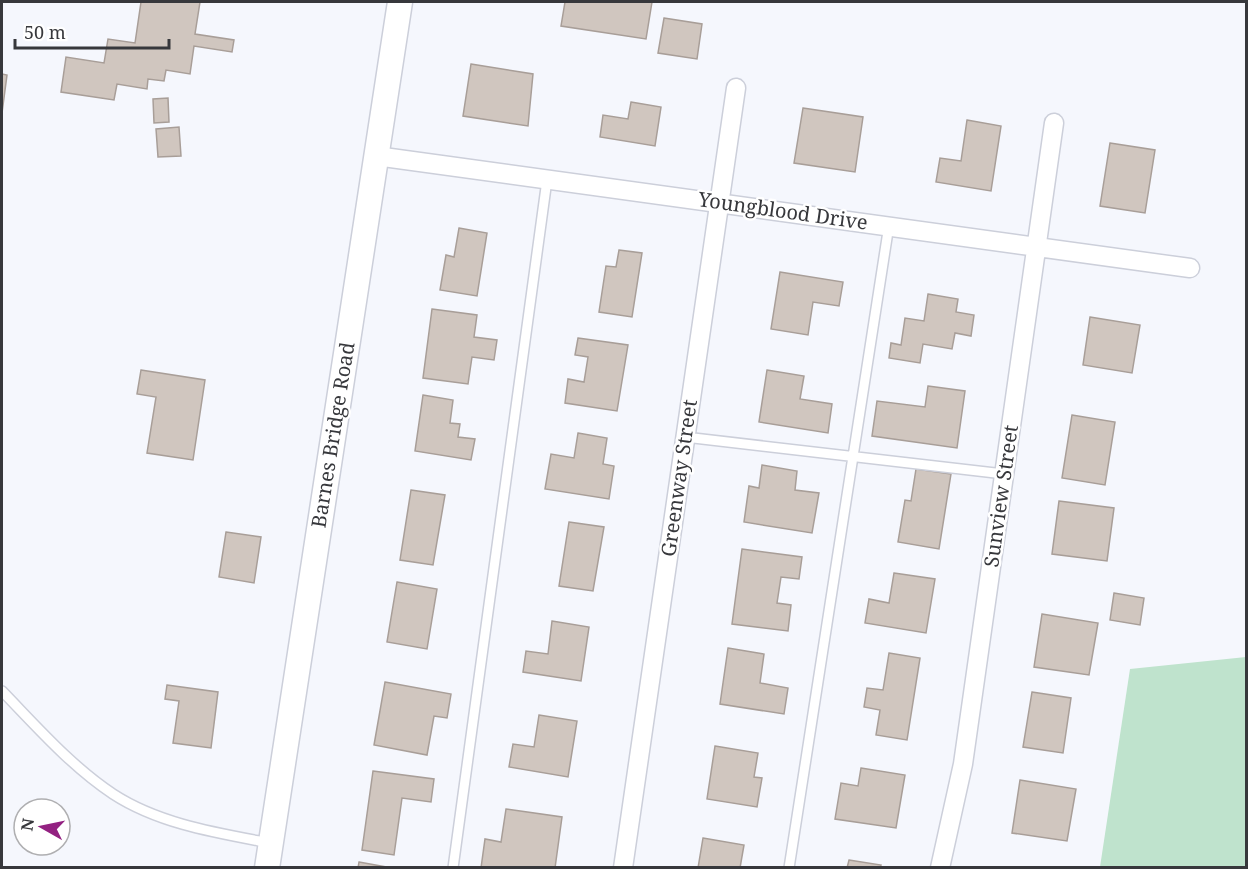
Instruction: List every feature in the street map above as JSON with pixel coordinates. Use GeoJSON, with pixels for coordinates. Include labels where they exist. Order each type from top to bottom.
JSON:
{"type":"FeatureCollection","features":[{"type":"Feature","properties":{"kind":"street","name":"Barnes Bridge Road"},"geometry":{"type":"LineString","coordinates":[[267,867],[400,2]]}},
{"type":"Feature","properties":{"kind":"street","name":"Greenway Street"},"geometry":{"type":"LineString","coordinates":[[623,867],[736,88]]}},
{"type":"Feature","properties":{"kind":"street","name":"Sunview Street"},"geometry":{"type":"LineString","coordinates":[[940,867],[963,764],[1054,123]]}},
{"type":"Feature","properties":{"kind":"street","name":"Youngblood Drive"},"geometry":{"type":"LineString","coordinates":[[376,156],[1190,268]]}},
{"type":"Feature","properties":{"kind":"lane"},"geometry":{"type":"LineString","coordinates":[[453,867],[547,180]]}},
{"type":"Feature","properties":{"kind":"lane"},"geometry":{"type":"LineString","coordinates":[[789,867],[889,225]]}},
{"type":"Feature","properties":{"kind":"lane"},"geometry":{"type":"LineString","coordinates":[[685,437],[1004,474]]}},
{"type":"Feature","properties":{"kind":"lane"},"geometry":{"type":"LineString","coordinates":[[2,691],[71,762],[114,795],[160,817],[205,830],[270,843]]}},
{"type":"Feature","properties":{"kind":"green space"},"geometry":{"type":"Polygon","coordinates":[[[1246,657],[1246,867],[1100,867],[1130,669],[1246,657]]]}},
{"type":"Feature","properties":{"kind":"building"},"geometry":{"type":"Polygon","coordinates":[[[141,2],[200,2],[195,34],[234,40],[232,52],[194,46],[190,74],[166,70],[164,81],[148,79],[147,89],[117,84],[114,100],[61,92],[66,57],[104,63],[108,39],[135,43],[141,2]]]}},
{"type":"Feature","properties":{"kind":"building"},"geometry":{"type":"Polygon","coordinates":[[[565,2],[652,2],[646,39],[561,26],[565,2]]]}},
{"type":"Feature","properties":{"kind":"building"},"geometry":{"type":"Polygon","coordinates":[[[664,18],[702,24],[697,59],[658,53],[664,18]]]}},
{"type":"Feature","properties":{"kind":"building"},"geometry":{"type":"Polygon","coordinates":[[[471,64],[533,74],[528,126],[463,116],[471,64]]]}},
{"type":"Feature","properties":{"kind":"building"},"geometry":{"type":"Polygon","coordinates":[[[2,74],[7,75],[2,113],[2,74]]]}},
{"type":"Feature","properties":{"kind":"building"},"geometry":{"type":"Polygon","coordinates":[[[168,98],[169,122],[154,123],[153,99],[168,98]]]}},
{"type":"Feature","properties":{"kind":"building"},"geometry":{"type":"Polygon","coordinates":[[[631,102],[661,107],[655,146],[600,137],[603,115],[628,119],[631,102]]]}},
{"type":"Feature","properties":{"kind":"building"},"geometry":{"type":"Polygon","coordinates":[[[803,108],[863,117],[855,172],[794,163],[803,108]]]}},
{"type":"Feature","properties":{"kind":"building"},"geometry":{"type":"Polygon","coordinates":[[[967,120],[1001,126],[991,191],[936,182],[940,158],[961,161],[967,120]]]}},
{"type":"Feature","properties":{"kind":"building"},"geometry":{"type":"Polygon","coordinates":[[[179,127],[181,156],[158,157],[156,129],[179,127]]]}},
{"type":"Feature","properties":{"kind":"building"},"geometry":{"type":"Polygon","coordinates":[[[1110,143],[1155,150],[1145,213],[1100,206],[1110,143]]]}},
{"type":"Feature","properties":{"kind":"building"},"geometry":{"type":"Polygon","coordinates":[[[459,228],[487,233],[477,296],[440,290],[446,255],[454,257],[459,228]]]}},
{"type":"Feature","properties":{"kind":"building"},"geometry":{"type":"Polygon","coordinates":[[[619,250],[642,253],[632,317],[599,312],[606,266],[616,267],[619,250]]]}},
{"type":"Feature","properties":{"kind":"building"},"geometry":{"type":"Polygon","coordinates":[[[780,272],[843,282],[839,306],[813,302],[808,335],[771,329],[780,272]]]}},
{"type":"Feature","properties":{"kind":"building"},"geometry":{"type":"Polygon","coordinates":[[[928,294],[958,299],[956,312],[974,315],[971,336],[955,333],[952,349],[923,344],[920,363],[889,358],[891,343],[901,345],[905,318],[924,321],[928,294]]]}},
{"type":"Feature","properties":{"kind":"building"},"geometry":{"type":"Polygon","coordinates":[[[432,309],[477,315],[474,337],[497,340],[494,360],[472,357],[468,384],[423,378],[432,309]]]}},
{"type":"Feature","properties":{"kind":"building"},"geometry":{"type":"Polygon","coordinates":[[[1090,317],[1140,325],[1132,373],[1083,365],[1090,317]]]}},
{"type":"Feature","properties":{"kind":"building"},"geometry":{"type":"Polygon","coordinates":[[[578,338],[628,345],[617,411],[565,403],[568,379],[584,382],[588,357],[575,355],[578,338]]]}},
{"type":"Feature","properties":{"kind":"building"},"geometry":{"type":"Polygon","coordinates":[[[141,370],[205,380],[193,460],[147,453],[156,397],[137,394],[141,370]]]}},
{"type":"Feature","properties":{"kind":"building"},"geometry":{"type":"Polygon","coordinates":[[[767,370],[804,376],[800,399],[832,404],[828,433],[759,422],[767,370]]]}},
{"type":"Feature","properties":{"kind":"building"},"geometry":{"type":"Polygon","coordinates":[[[928,386],[965,391],[957,448],[872,436],[877,401],[925,407],[928,386]]]}},
{"type":"Feature","properties":{"kind":"building"},"geometry":{"type":"Polygon","coordinates":[[[423,395],[453,400],[450,423],[460,424],[458,437],[475,439],[471,460],[415,451],[423,395]]]}},
{"type":"Feature","properties":{"kind":"building"},"geometry":{"type":"Polygon","coordinates":[[[1072,415],[1115,422],[1105,485],[1062,478],[1072,415]]]}},
{"type":"Feature","properties":{"kind":"building"},"geometry":{"type":"Polygon","coordinates":[[[578,433],[607,438],[603,464],[614,466],[609,499],[545,489],[551,454],[574,458],[578,433]]]}},
{"type":"Feature","properties":{"kind":"building"},"geometry":{"type":"Polygon","coordinates":[[[762,465],[797,471],[795,490],[819,493],[812,533],[744,522],[749,486],[759,488],[762,465]]]}},
{"type":"Feature","properties":{"kind":"building"},"geometry":{"type":"Polygon","coordinates":[[[916,469],[951,474],[939,549],[898,542],[905,500],[911,501],[916,469]]]}},
{"type":"Feature","properties":{"kind":"building"},"geometry":{"type":"Polygon","coordinates":[[[411,490],[445,495],[433,565],[400,560],[411,490]]]}},
{"type":"Feature","properties":{"kind":"building"},"geometry":{"type":"Polygon","coordinates":[[[1059,501],[1114,508],[1107,561],[1052,554],[1059,501]]]}},
{"type":"Feature","properties":{"kind":"building"},"geometry":{"type":"Polygon","coordinates":[[[569,522],[604,527],[593,591],[559,586],[569,522]]]}},
{"type":"Feature","properties":{"kind":"building"},"geometry":{"type":"Polygon","coordinates":[[[226,532],[261,537],[254,583],[219,577],[226,532]]]}},
{"type":"Feature","properties":{"kind":"building"},"geometry":{"type":"Polygon","coordinates":[[[742,549],[802,557],[799,579],[781,577],[777,603],[791,605],[788,631],[732,624],[742,549]]]}},
{"type":"Feature","properties":{"kind":"building"},"geometry":{"type":"Polygon","coordinates":[[[894,573],[935,579],[926,633],[865,623],[869,599],[889,603],[894,573]]]}},
{"type":"Feature","properties":{"kind":"building"},"geometry":{"type":"Polygon","coordinates":[[[397,582],[437,589],[427,649],[387,642],[397,582]]]}},
{"type":"Feature","properties":{"kind":"building"},"geometry":{"type":"Polygon","coordinates":[[[1114,593],[1144,598],[1140,625],[1110,620],[1114,593]]]}},
{"type":"Feature","properties":{"kind":"building"},"geometry":{"type":"Polygon","coordinates":[[[1042,614],[1098,623],[1089,675],[1034,667],[1042,614]]]}},
{"type":"Feature","properties":{"kind":"building"},"geometry":{"type":"Polygon","coordinates":[[[552,621],[589,627],[581,681],[523,672],[526,651],[548,654],[552,621]]]}},
{"type":"Feature","properties":{"kind":"building"},"geometry":{"type":"Polygon","coordinates":[[[728,648],[764,654],[760,683],[788,688],[784,714],[720,704],[728,648]]]}},
{"type":"Feature","properties":{"kind":"building"},"geometry":{"type":"Polygon","coordinates":[[[889,653],[920,658],[907,740],[876,735],[880,710],[864,707],[867,688],[883,690],[889,653]]]}},
{"type":"Feature","properties":{"kind":"building"},"geometry":{"type":"Polygon","coordinates":[[[385,682],[451,694],[447,718],[434,716],[427,755],[374,745],[385,682]]]}},
{"type":"Feature","properties":{"kind":"building"},"geometry":{"type":"Polygon","coordinates":[[[167,685],[218,692],[211,748],[173,743],[179,701],[165,699],[167,685]]]}},
{"type":"Feature","properties":{"kind":"building"},"geometry":{"type":"Polygon","coordinates":[[[1032,692],[1071,698],[1063,753],[1023,747],[1032,692]]]}},
{"type":"Feature","properties":{"kind":"building"},"geometry":{"type":"Polygon","coordinates":[[[539,715],[577,721],[568,777],[509,767],[513,744],[534,747],[539,715]]]}},
{"type":"Feature","properties":{"kind":"building"},"geometry":{"type":"Polygon","coordinates":[[[715,746],[758,753],[754,777],[762,778],[757,807],[707,799],[715,746]]]}},
{"type":"Feature","properties":{"kind":"building"},"geometry":{"type":"Polygon","coordinates":[[[861,768],[905,775],[896,828],[835,819],[841,783],[858,786],[861,768]]]}},
{"type":"Feature","properties":{"kind":"building"},"geometry":{"type":"Polygon","coordinates":[[[373,771],[434,779],[431,802],[402,798],[394,855],[362,850],[373,771]]]}},
{"type":"Feature","properties":{"kind":"building"},"geometry":{"type":"Polygon","coordinates":[[[1020,780],[1076,789],[1067,841],[1012,833],[1020,780]]]}},
{"type":"Feature","properties":{"kind":"building"},"geometry":{"type":"Polygon","coordinates":[[[506,809],[562,817],[555,868],[481,868],[485,839],[501,842],[506,809]]]}},
{"type":"Feature","properties":{"kind":"building"},"geometry":{"type":"Polygon","coordinates":[[[703,838],[744,845],[740,868],[698,868],[703,838]]]}},
{"type":"Feature","properties":{"kind":"building"},"geometry":{"type":"Polygon","coordinates":[[[849,860],[881,865],[880,868],[847,868],[849,860]]]}},
{"type":"Feature","properties":{"kind":"building"},"geometry":{"type":"Polygon","coordinates":[[[359,862],[392,868],[358,868],[359,862]]]}}]}
